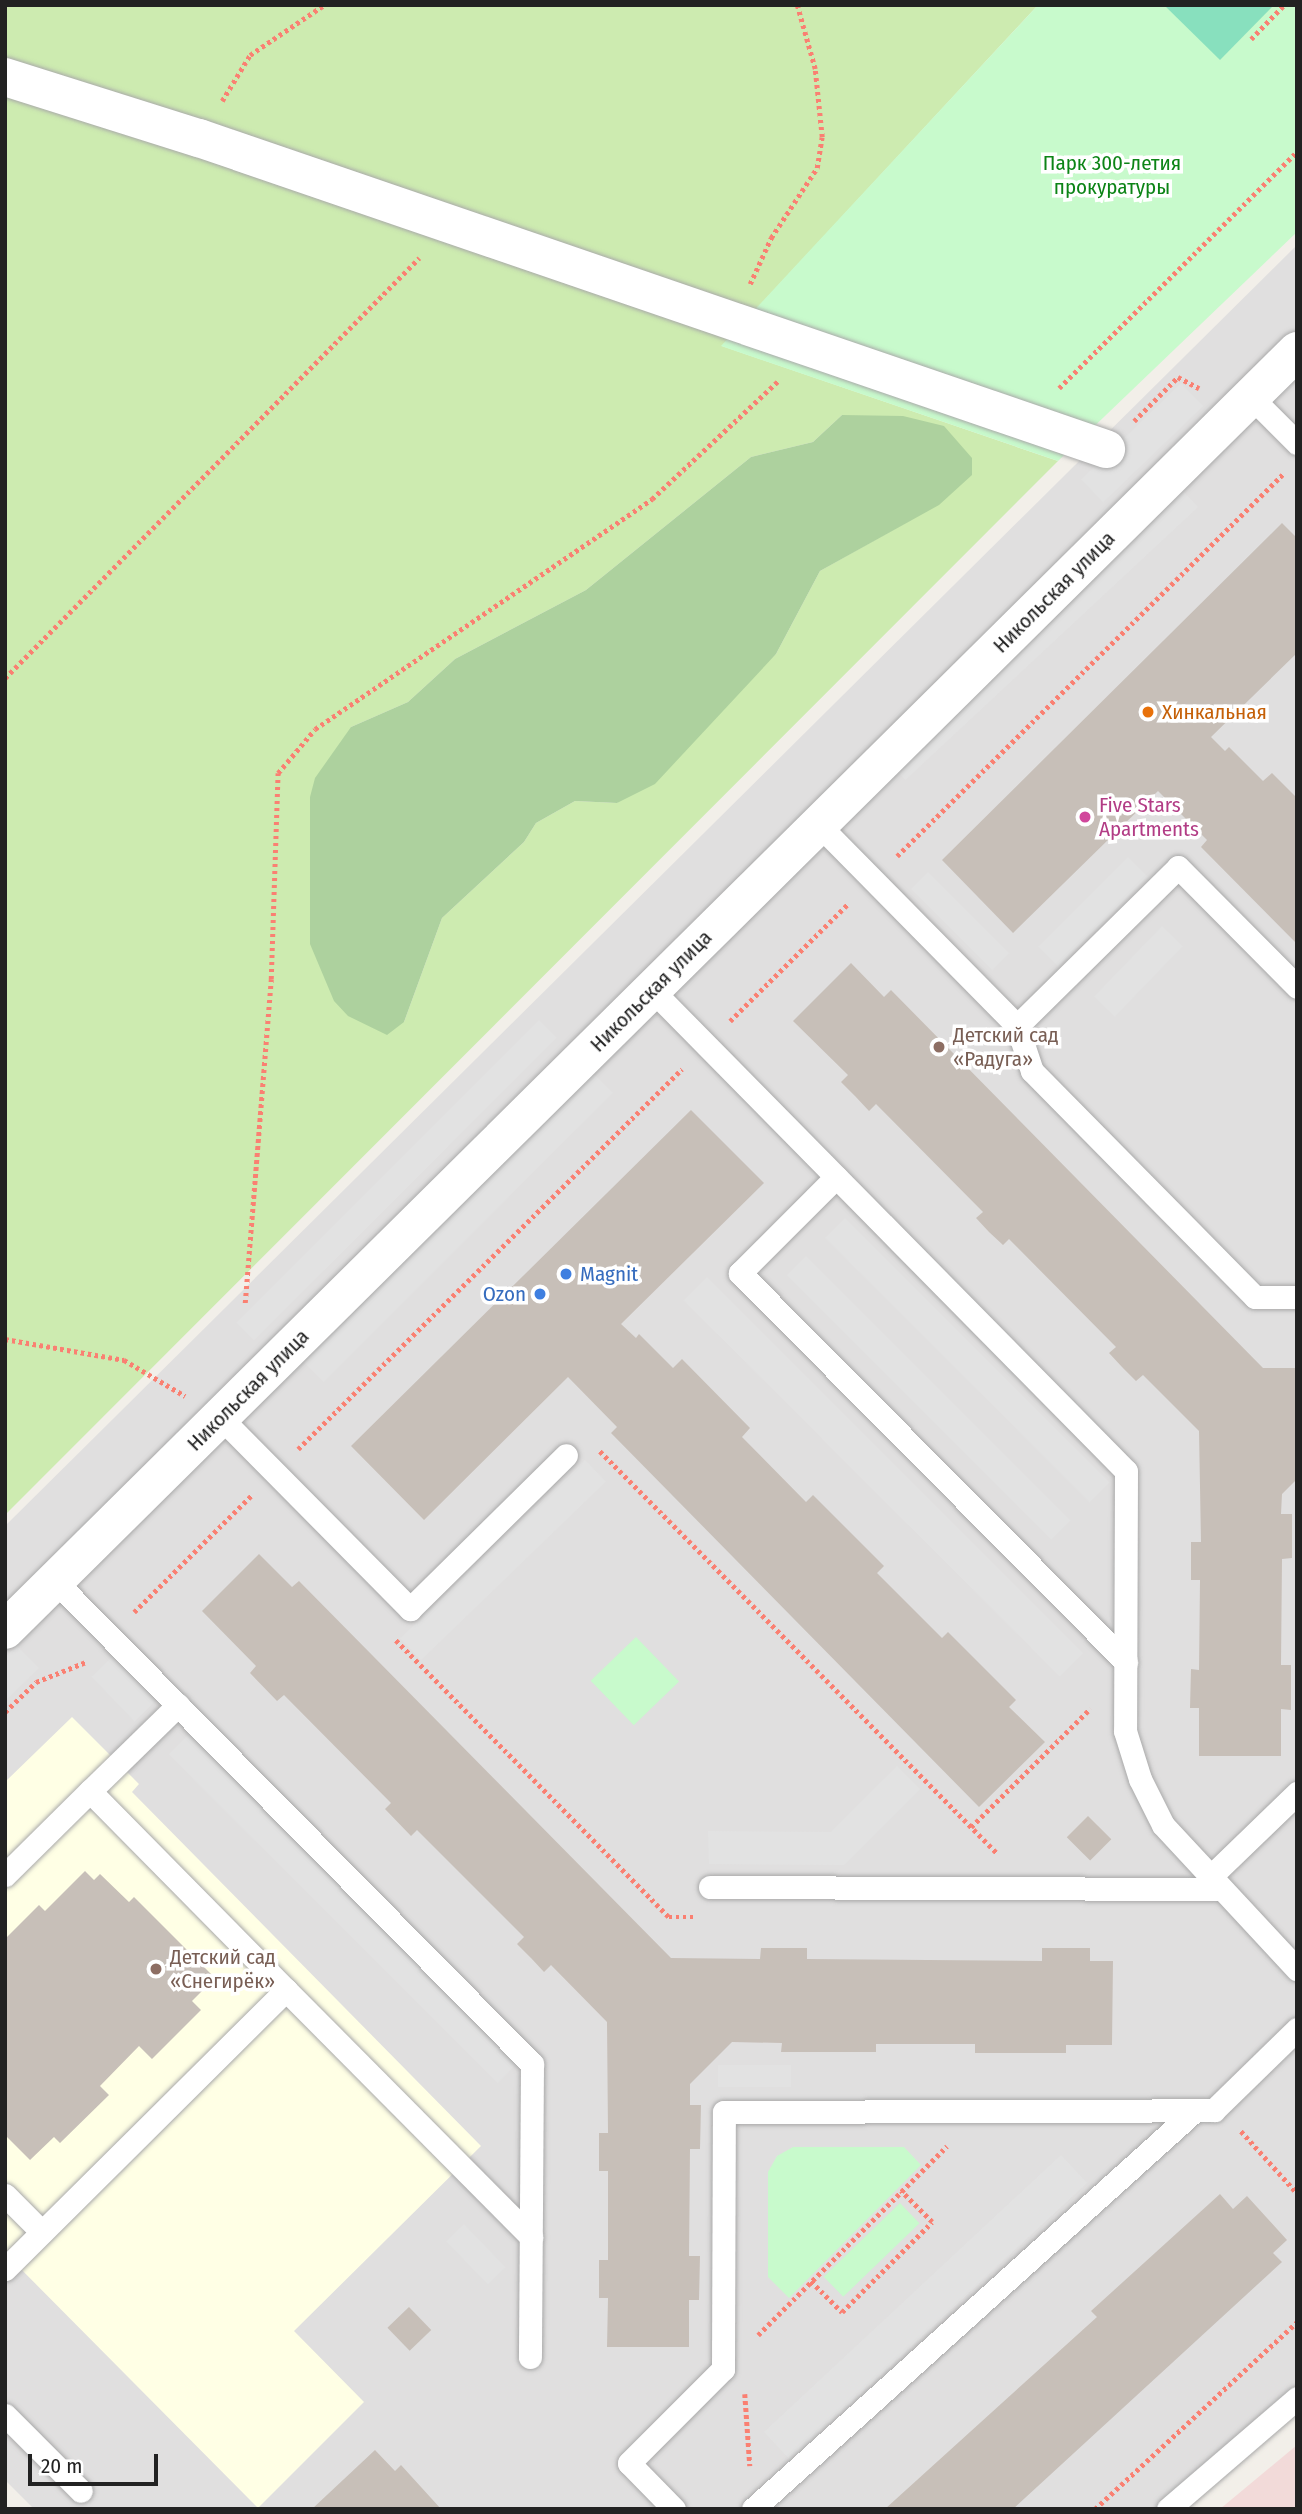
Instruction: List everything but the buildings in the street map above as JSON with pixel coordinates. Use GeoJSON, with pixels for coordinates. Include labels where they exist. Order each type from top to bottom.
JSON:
{"type":"FeatureCollection","features":[{"type":"Feature","properties":{"kind":"street"},"geometry":{"type":"LineString","coordinates":[[5,77],[199,138],[731,324],[1106,449]]}},
{"type":"Feature","properties":{"kind":"street","name":"Никольская улица"},"geometry":{"type":"LineString","coordinates":[[5,1630],[1297,351]]}},
{"type":"Feature","properties":{"kind":"lane"},"geometry":{"type":"LineString","coordinates":[[1245,402],[1297,443]]}},
{"type":"Feature","properties":{"kind":"lane"},"geometry":{"type":"LineString","coordinates":[[819,825],[1017,1026],[1032,1071],[1255,1297],[1297,1297]]}},
{"type":"Feature","properties":{"kind":"lane"},"geometry":{"type":"LineString","coordinates":[[1017,1026],[1178,867],[1297,987]]}},
{"type":"Feature","properties":{"kind":"lane"},"geometry":{"type":"LineString","coordinates":[[652,990],[1126,1471],[1125,1731],[1140,1779],[1163,1825],[1214,1884],[1297,1969]]}},
{"type":"Feature","properties":{"kind":"lane"},"geometry":{"type":"LineString","coordinates":[[836,1177],[740,1273],[1126,1668]]}},
{"type":"Feature","properties":{"kind":"lane"},"geometry":{"type":"LineString","coordinates":[[221,1418],[410,1609],[566,1455]]}},
{"type":"Feature","properties":{"kind":"lane"},"geometry":{"type":"LineString","coordinates":[[55,1581],[532,2064],[530,2357]]}},
{"type":"Feature","properties":{"kind":"lane"},"geometry":{"type":"LineString","coordinates":[[5,1875],[178,1705]]}},
{"type":"Feature","properties":{"kind":"lane"},"geometry":{"type":"LineString","coordinates":[[90,1791],[531,2237]]}},
{"type":"Feature","properties":{"kind":"lane"},"geometry":{"type":"LineString","coordinates":[[710,1887],[1032,1889],[1214,1884],[1297,1793]]}},
{"type":"Feature","properties":{"kind":"lane"},"geometry":{"type":"LineString","coordinates":[[5,2269],[286,1990]]}},
{"type":"Feature","properties":{"kind":"lane"},"geometry":{"type":"LineString","coordinates":[[674,2509],[629,2463],[723,2369],[724,2112],[1192,2112],[1218,2106],[1296,2030]]}},
{"type":"Feature","properties":{"kind":"lane"},"geometry":{"type":"LineString","coordinates":[[753,2509],[1192,2112]]}},
{"type":"Feature","properties":{"kind":"lane"},"geometry":{"type":"LineString","coordinates":[[5,2195],[42,2232]]}},
{"type":"Feature","properties":{"kind":"lane"},"geometry":{"type":"LineString","coordinates":[[1168,2509],[1297,2398]]}},
{"type":"Feature","properties":{"kind":"lane"},"geometry":{"type":"LineString","coordinates":[[5,2415],[81,2491]]}},
{"type":"Feature","properties":{"kind":"path"},"geometry":{"type":"LineString","coordinates":[[199,138],[250,55],[324,5]]}},
{"type":"Feature","properties":{"kind":"path"},"geometry":{"type":"LineString","coordinates":[[731,324],[771,238],[817,168],[822,137],[815,69],[797,5]]}},
{"type":"Feature","properties":{"kind":"path"},"geometry":{"type":"LineString","coordinates":[[1251,39],[1284,5]]}},
{"type":"Feature","properties":{"kind":"path"},"geometry":{"type":"LineString","coordinates":[[1026,421],[1297,152]]}},
{"type":"Feature","properties":{"kind":"path"},"geometry":{"type":"LineString","coordinates":[[5,678],[452,225]]}},
{"type":"Feature","properties":{"kind":"path"},"geometry":{"type":"LineString","coordinates":[[246,1303],[271,979],[278,773],[315,729],[652,499],[810,351]]}},
{"type":"Feature","properties":{"kind":"path"},"geometry":{"type":"LineString","coordinates":[[1106,449],[1178,377],[1245,402]]}},
{"type":"Feature","properties":{"kind":"path"},"geometry":{"type":"LineString","coordinates":[[5,1712],[36,1682],[115,1642],[252,1494],[1287,470]]}},
{"type":"Feature","properties":{"kind":"path"},"geometry":{"type":"LineString","coordinates":[[5,1339],[124,1360],[221,1418]]}},
{"type":"Feature","properties":{"kind":"path"},"geometry":{"type":"LineString","coordinates":[[566,1455],[585,1435],[1032,1889]]}},
{"type":"Feature","properties":{"kind":"path"},"geometry":{"type":"LineString","coordinates":[[252,1494],[262,1504]]}},
{"type":"Feature","properties":{"kind":"path"},"geometry":{"type":"LineString","coordinates":[[388,1632],[669,1917]]}},
{"type":"Feature","properties":{"kind":"path"},"geometry":{"type":"LineString","coordinates":[[971,1827],[1126,1668]]}},
{"type":"Feature","properties":{"kind":"path"},"geometry":{"type":"LineString","coordinates":[[1218,2106],[1297,2193]]}},
{"type":"Feature","properties":{"kind":"path"},"geometry":{"type":"LineString","coordinates":[[723,2369],[980,2113]]}},
{"type":"Feature","properties":{"kind":"path"},"geometry":{"type":"LineString","coordinates":[[811,2281],[842,2312],[932,2222],[901,2191]]}},
{"type":"Feature","properties":{"kind":"path"},"geometry":{"type":"LineString","coordinates":[[1094,2509],[1297,2322]]}},
{"type":"Feature","properties":{"kind":"shaded area"},"geometry":{"type":"Polygon","coordinates":[[[1297,245],[1297,2398],[1166,2509],[34,2509],[5,2480],[5,1526],[1297,245]]]}},
{"type":"Feature","properties":{"kind":"shaded area"},"geometry":{"type":"Polygon","coordinates":[[[1181,383],[1203,406],[1103,503],[1081,480],[1181,383]]]}},
{"type":"Feature","properties":{"kind":"shaded area"},"geometry":{"type":"Polygon","coordinates":[[[1183,491],[1198,507],[905,780],[890,764],[1183,491]]]}},
{"type":"Feature","properties":{"kind":"shaded area"},"geometry":{"type":"Polygon","coordinates":[[[1128,857],[1148,877],[1058,967],[1038,947],[1128,857]]]}},
{"type":"Feature","properties":{"kind":"shaded area"},"geometry":{"type":"Polygon","coordinates":[[[928,872],[1009,953],[992,970],[911,889],[928,872]]]}},
{"type":"Feature","properties":{"kind":"shaded area"},"geometry":{"type":"Polygon","coordinates":[[[1162,926],[1183,946],[1115,1017],[1094,996],[1162,926]]]}},
{"type":"Feature","properties":{"kind":"shaded area"},"geometry":{"type":"Polygon","coordinates":[[[539,1020],[557,1038],[254,1340],[236,1323],[539,1020]]]}},
{"type":"Feature","properties":{"kind":"shaded area"},"geometry":{"type":"Polygon","coordinates":[[[593,1073],[613,1093],[324,1382],[304,1362],[593,1073]]]}},
{"type":"Feature","properties":{"kind":"shaded area"},"geometry":{"type":"Polygon","coordinates":[[[845,1218],[1109,1482],[1090,1502],[825,1238],[845,1218]]]}},
{"type":"Feature","properties":{"kind":"shaded area"},"geometry":{"type":"Polygon","coordinates":[[[806,1256],[1070,1520],[1051,1540],[787,1275],[806,1256]]]}},
{"type":"Feature","properties":{"kind":"shaded area"},"geometry":{"type":"Polygon","coordinates":[[[707,1277],[1083,1653],[1060,1677],[684,1300],[707,1277]]]}},
{"type":"Feature","properties":{"kind":"shaded area"},"geometry":{"type":"Polygon","coordinates":[[[585,1460],[606,1482],[421,1660],[400,1639],[585,1460]]]}},
{"type":"Feature","properties":{"kind":"shaded area"},"geometry":{"type":"Polygon","coordinates":[[[17,1646],[39,1668],[5,1701],[5,1657],[17,1646]]]}},
{"type":"Feature","properties":{"kind":"shaded area"},"geometry":{"type":"Polygon","coordinates":[[[113,1656],[156,1701],[134,1721],[91,1677],[113,1656]]]}},
{"type":"Feature","properties":{"kind":"shaded area","name":"Детский сад «Снегирёк»"},"geometry":{"type":"Polygon","coordinates":[[[72,1717],[139,1784],[132,1792],[481,2146],[294,2331],[364,2402],[258,2508],[5,2253],[5,1782],[72,1717]]]}},
{"type":"Feature","properties":{"kind":"shaded area"},"geometry":{"type":"Polygon","coordinates":[[[190,1733],[519,2062],[498,2083],[169,1754],[190,1733]]]}},
{"type":"Feature","properties":{"kind":"shaded area"},"geometry":{"type":"Polygon","coordinates":[[[897,1766],[920,1789],[844,1865],[709,1864],[708,1831],[831,1832],[897,1766]]]}},
{"type":"Feature","properties":{"kind":"shaded area"},"geometry":{"type":"Polygon","coordinates":[[[718,2065],[791,2065],[791,2087],[718,2087],[718,2065]]]}},
{"type":"Feature","properties":{"kind":"shaded area"},"geometry":{"type":"Polygon","coordinates":[[[1061,2155],[1087,2183],[790,2460],[764,2432],[1061,2155]]]}},
{"type":"Feature","properties":{"kind":"shaded area"},"geometry":{"type":"Polygon","coordinates":[[[464,2224],[506,2267],[488,2285],[446,2241],[464,2224]]]}},
{"type":"Feature","properties":{"kind":"shaded area"},"geometry":{"type":"Polygon","coordinates":[[[1297,2445],[1297,2509],[1220,2509],[1297,2445]]]}},
{"type":"Feature","properties":{"kind":"green space"},"geometry":{"type":"Polygon","coordinates":[[[5,5],[1038,5],[722,346],[1058,461],[5,1515],[5,5]],[[842,415],[813,442],[751,457],[586,590],[455,659],[408,702],[351,727],[404,1022],[442,918],[524,842],[536,823],[575,801],[617,803],[776,654],[820,571],[939,504],[842,415]]]}},
{"type":"Feature","properties":{"kind":"green space","name":"Парк 300-летия прокуратуры"},"geometry":{"type":"Polygon","coordinates":[[[1038,5],[1297,5],[1297,232],[1058,461],[721,346],[1038,5]]]}},
{"type":"Feature","properties":{"kind":"green space"},"geometry":{"type":"Polygon","coordinates":[[[1164,5],[1274,5],[1220,60],[1164,5]]]}},
{"type":"Feature","properties":{"kind":"green space"},"geometry":{"type":"Polygon","coordinates":[[[842,415],[903,416],[944,426],[972,458],[972,475],[939,505],[820,571],[776,654],[655,784],[617,803],[575,801],[536,823],[524,842],[442,918],[404,1022],[387,1035],[348,1016],[334,1001],[310,944],[310,797],[315,778],[351,727],[408,702],[455,659],[586,590],[751,457],[813,442],[842,415]]]}},
{"type":"Feature","properties":{"kind":"green space"},"geometry":{"type":"Polygon","coordinates":[[[636,1637],[679,1682],[634,1725],[591,1681],[636,1637]]]}},
{"type":"Feature","properties":{"kind":"green space"},"geometry":{"type":"Polygon","coordinates":[[[793,2147],[904,2147],[921,2165],[789,2298],[768,2277],[768,2172],[777,2156],[793,2147]]]}},
{"type":"Feature","properties":{"kind":"green space"},"geometry":{"type":"Polygon","coordinates":[[[900,2203],[919,2223],[843,2297],[824,2277],[900,2203]]]}},
{"type":"Feature","properties":{"kind":"place","name":"Хинкальная"},"geometry":{"type":"Point","coordinates":[1148,712]}},
{"type":"Feature","properties":{"kind":"place","name":"Five Stars Apartments"},"geometry":{"type":"Point","coordinates":[1085,817]}},
{"type":"Feature","properties":{"kind":"place","name":"Детский сад «Радуга»"},"geometry":{"type":"Point","coordinates":[939,1047]}},
{"type":"Feature","properties":{"kind":"place","name":"Magnit"},"geometry":{"type":"Point","coordinates":[566,1274]}},
{"type":"Feature","properties":{"kind":"place","name":"Ozon"},"geometry":{"type":"Point","coordinates":[540,1294]}},
{"type":"Feature","properties":{"kind":"place","name":"Детский сад «Снегирёк»"},"geometry":{"type":"Point","coordinates":[156,1969]}}]}
